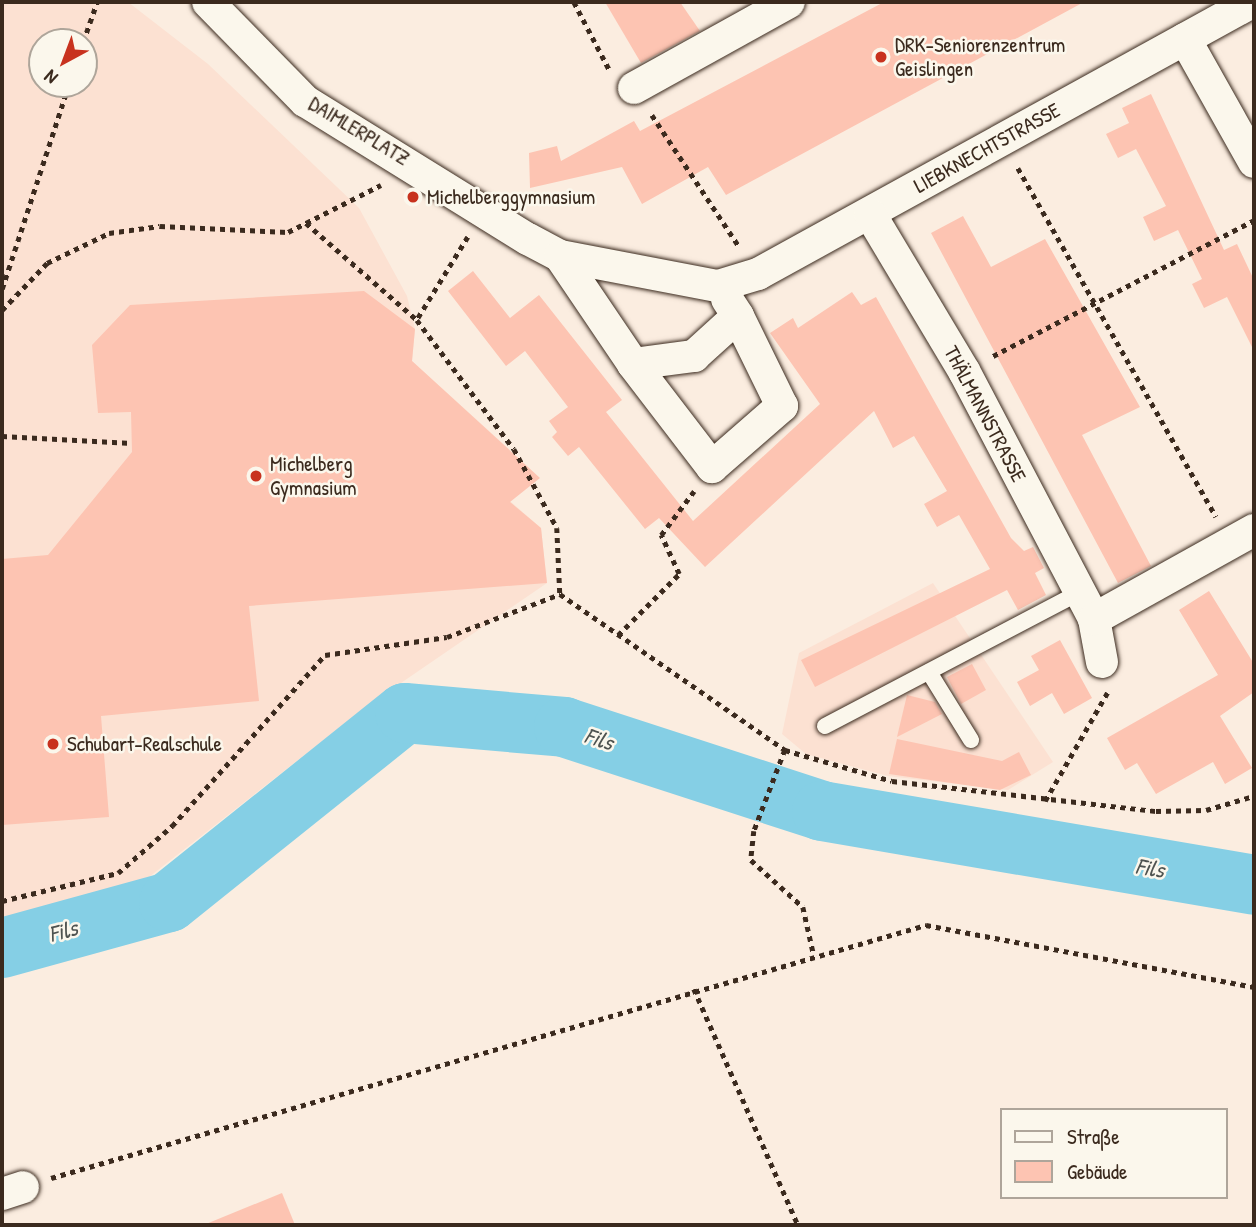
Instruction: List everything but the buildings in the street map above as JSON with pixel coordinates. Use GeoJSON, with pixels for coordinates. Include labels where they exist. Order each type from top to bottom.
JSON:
{"type":"FeatureCollection","features":[{"type":"Feature","properties":{"kind":"street","name":"DAIMLERPLATZ"},"geometry":{"type":"LineString","coordinates":[[208,2],[305,101],[402,157],[528,239]]}},
{"type":"Feature","properties":{"kind":"street"},"geometry":{"type":"LineString","coordinates":[[634,88],[789,2]]}},
{"type":"Feature","properties":{"kind":"street","name":"LIEBKNECHTSTRASSE"},"geometry":{"type":"LineString","coordinates":[[528,239],[560,256],[718,286],[758,274],[1252,2]]}},
{"type":"Feature","properties":{"kind":"street"},"geometry":{"type":"LineString","coordinates":[[1185,39],[1254,162]]}},
{"type":"Feature","properties":{"kind":"street","name":"THÄLMANNSTRASSE"},"geometry":{"type":"LineString","coordinates":[[870,214],[964,371],[1087,606],[1102,662]]}},
{"type":"Feature","properties":{"kind":"street","name":"LIEBKNECHTSTRASSE"},"geometry":{"type":"LineString","coordinates":[[560,256],[634,364],[712,467]]}},
{"type":"Feature","properties":{"kind":"street"},"geometry":{"type":"LineString","coordinates":[[712,467],[782,406],[738,316],[718,286]]}},
{"type":"Feature","properties":{"kind":"street"},"geometry":{"type":"LineString","coordinates":[[634,364],[694,356],[738,316]]}},
{"type":"Feature","properties":{"kind":"street"},"geometry":{"type":"LineString","coordinates":[[1087,606],[1242,536]]}},
{"type":"Feature","properties":{"kind":"lane"},"geometry":{"type":"LineString","coordinates":[[825,726],[929,672],[1087,606]]}},
{"type":"Feature","properties":{"kind":"lane"},"geometry":{"type":"LineString","coordinates":[[929,672],[971,740]]}},
{"type":"Feature","properties":{"kind":"path"},"geometry":{"type":"LineString","coordinates":[[88,28],[97,2]]}},
{"type":"Feature","properties":{"kind":"path"},"geometry":{"type":"LineString","coordinates":[[574,2],[593,48],[614,76],[634,88],[758,274]]}},
{"type":"Feature","properties":{"kind":"path"},"geometry":{"type":"LineString","coordinates":[[2,289],[64,98]]}},
{"type":"Feature","properties":{"kind":"path"},"geometry":{"type":"LineString","coordinates":[[1002,139],[1095,303],[1242,536]]}},
{"type":"Feature","properties":{"kind":"path"},"geometry":{"type":"LineString","coordinates":[[2,310],[47,263],[109,233],[160,226],[288,232],[378,190],[402,157]]}},
{"type":"Feature","properties":{"kind":"path"},"geometry":{"type":"LineString","coordinates":[[417,320],[484,209]]}},
{"type":"Feature","properties":{"kind":"path"},"geometry":{"type":"LineString","coordinates":[[964,371],[1254,220]]}},
{"type":"Feature","properties":{"kind":"path"},"geometry":{"type":"LineString","coordinates":[[306,223],[417,320],[514,449],[557,528],[560,594]]}},
{"type":"Feature","properties":{"kind":"path"},"geometry":{"type":"LineString","coordinates":[[2,436],[132,443]]}},
{"type":"Feature","properties":{"kind":"path"},"geometry":{"type":"LineString","coordinates":[[618,635],[678,574],[661,535],[712,467]]}},
{"type":"Feature","properties":{"kind":"path"},"geometry":{"type":"LineString","coordinates":[[560,594],[785,750],[892,781],[1045,801],[1206,810],[1254,796]]}},
{"type":"Feature","properties":{"kind":"path"},"geometry":{"type":"LineString","coordinates":[[2,901],[118,873],[172,826],[325,655],[447,637],[560,594]]}},
{"type":"Feature","properties":{"kind":"path"},"geometry":{"type":"LineString","coordinates":[[1045,801],[1110,689],[1102,662]]}},
{"type":"Feature","properties":{"kind":"path"},"geometry":{"type":"LineString","coordinates":[[785,750],[774,770],[754,831],[751,860],[803,907],[814,956]]}},
{"type":"Feature","properties":{"kind":"path"},"geometry":{"type":"LineString","coordinates":[[13,1190],[694,989],[926,925],[1254,987]]}},
{"type":"Feature","properties":{"kind":"path"},"geometry":{"type":"LineString","coordinates":[[694,989],[798,1225]]}},
{"type":"Feature","properties":{"kind":"shaded area","name":"Michelberg Gymnasium"},"geometry":{"type":"Polygon","coordinates":[[[2,2],[128,2],[208,64],[359,208],[407,296],[415,329],[412,361],[510,450],[510,501],[541,528],[547,583],[363,709],[107,910],[2,951],[2,2]]]}},
{"type":"Feature","properties":{"kind":"shaded area"},"geometry":{"type":"Polygon","coordinates":[[[933,583],[1053,762],[1008,790],[888,776],[806,754],[782,734],[799,653],[933,583]]]}},
{"type":"Feature","properties":{"kind":"waterway","name":"Fils"},"geometry":{"type":"LineString","coordinates":[[2,948],[169,902],[405,713],[564,727],[822,811],[1254,885]]}},
{"type":"Feature","properties":{"kind":"place","name":"DRK-Seniorenzentrum Geislingen"},"geometry":{"type":"Point","coordinates":[881,57]}},
{"type":"Feature","properties":{"kind":"place","name":"Michelberggymnasium"},"geometry":{"type":"Point","coordinates":[413,197]}},
{"type":"Feature","properties":{"kind":"place","name":"Michelberg Gymnasium"},"geometry":{"type":"Point","coordinates":[256,476]}},
{"type":"Feature","properties":{"kind":"place","name":"Schubart-Realschule"},"geometry":{"type":"Point","coordinates":[53,744]}}]}
